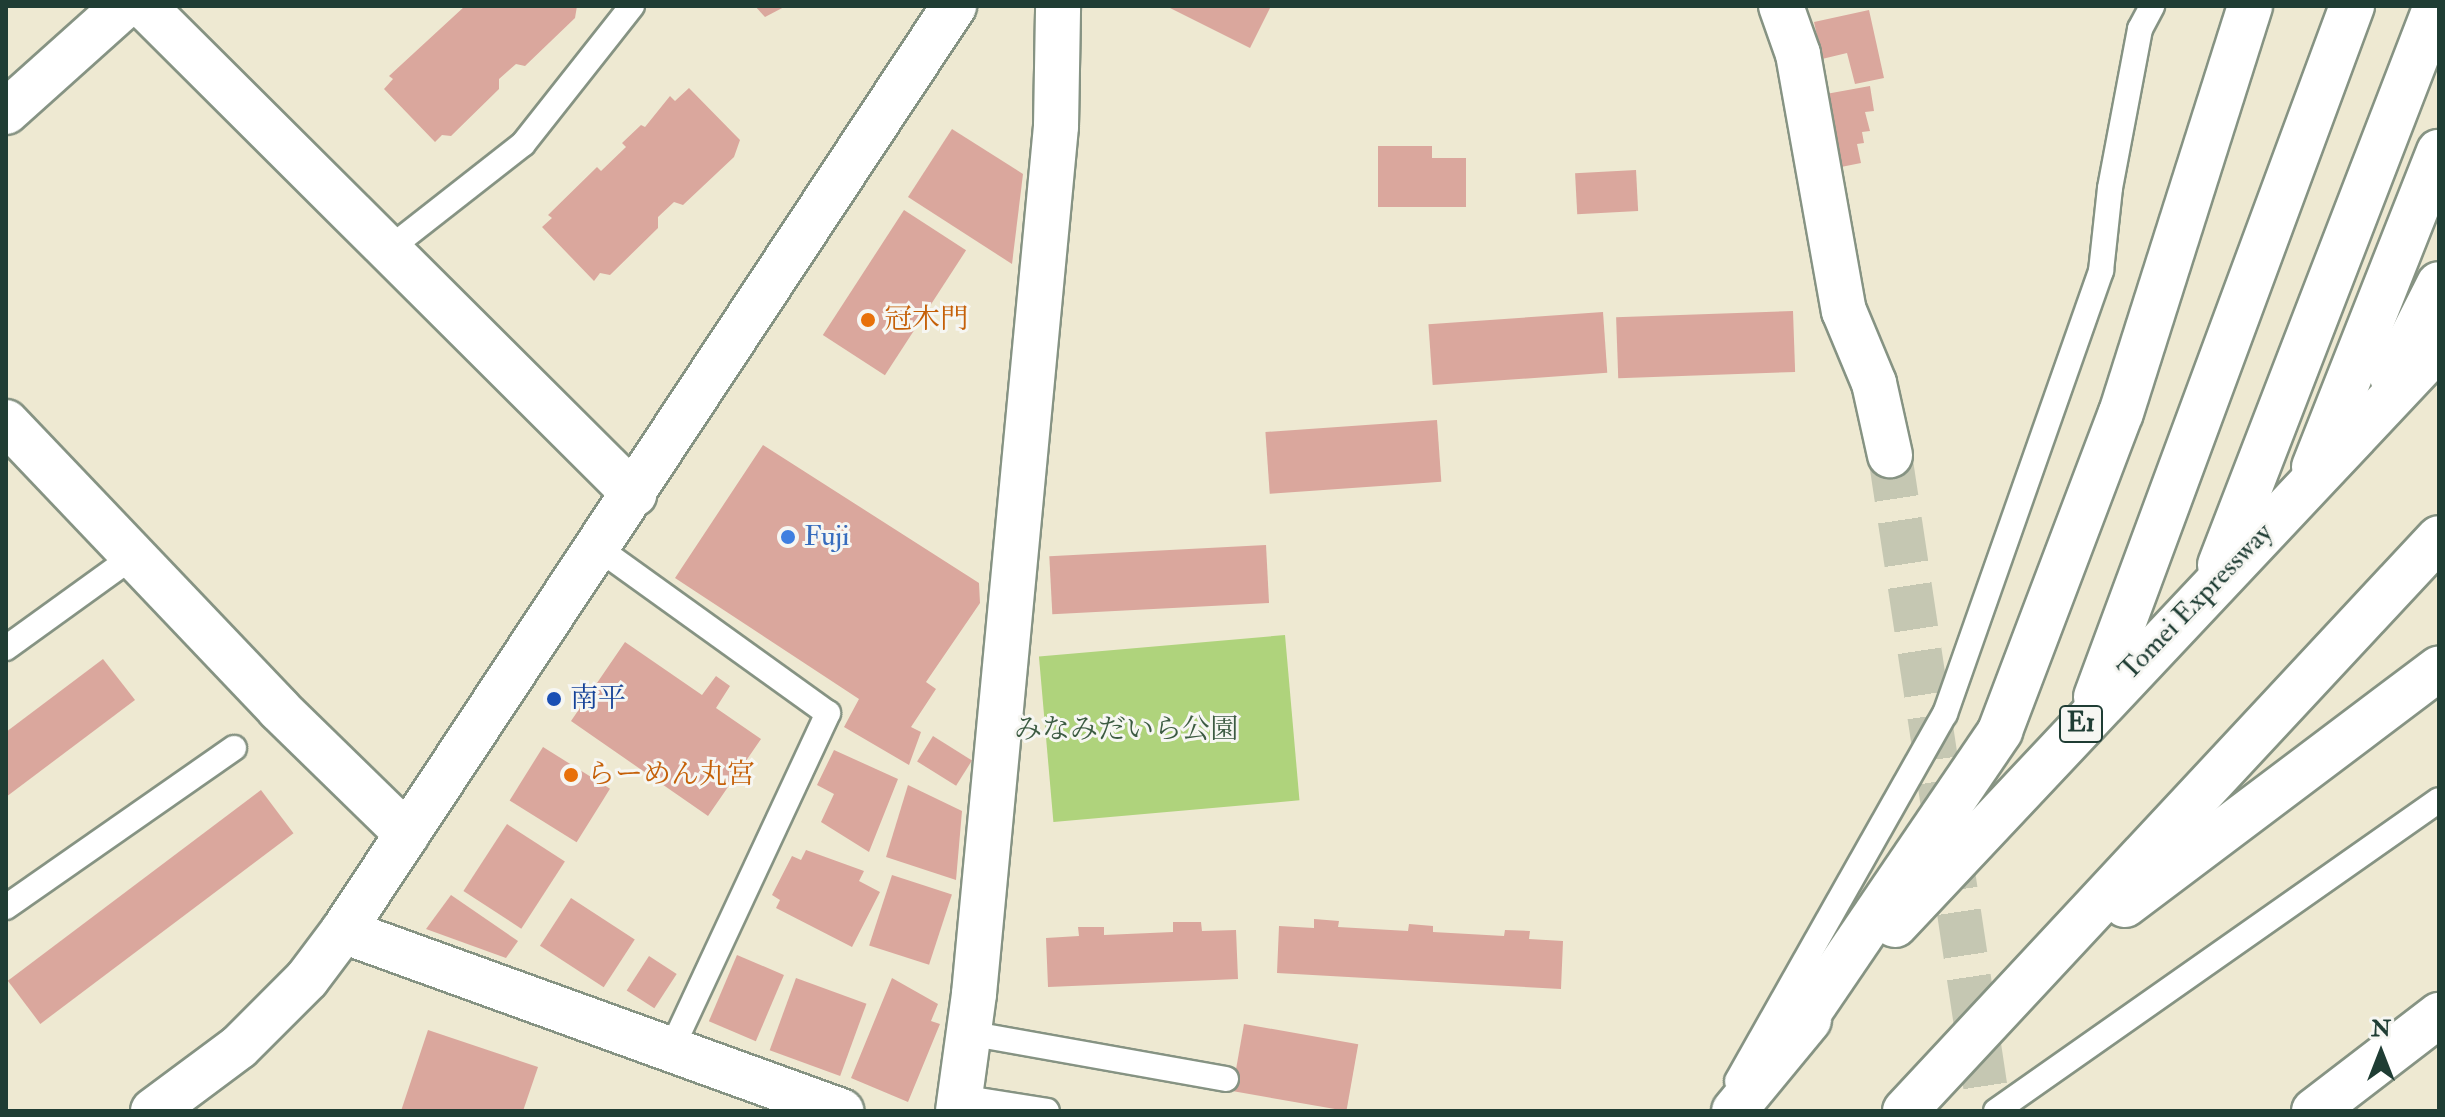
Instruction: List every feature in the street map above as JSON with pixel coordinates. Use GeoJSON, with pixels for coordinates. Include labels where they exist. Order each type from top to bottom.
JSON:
{"type":"FeatureCollection","features":[{"type":"Feature","properties":{"kind":"main road"},"geometry":{"type":"LineString","coordinates":[[6,112],[124,6]]}},
{"type":"Feature","properties":{"kind":"main road"},"geometry":{"type":"LineString","coordinates":[[144,6],[634,494]]}},
{"type":"Feature","properties":{"kind":"main road"},"geometry":{"type":"LineString","coordinates":[[153,1111],[239,1047],[307,979],[343,931],[954,6]]}},
{"type":"Feature","properties":{"kind":"main road"},"geometry":{"type":"LineString","coordinates":[[959,1104],[1056,126],[1058,6]]}},
{"type":"Feature","properties":{"kind":"main road"},"geometry":{"type":"LineString","coordinates":[[1781,6],[1798,54],[1844,311],[1874,383],[1890,455]]}},
{"type":"Feature","properties":{"kind":"main road"},"geometry":{"type":"LineString","coordinates":[[1789,1042],[2000,731],[2121,413],[2250,6]]}},
{"type":"Feature","properties":{"kind":"main road"},"geometry":{"type":"LineString","coordinates":[[2090,714],[2352,6]]}},
{"type":"Feature","properties":{"kind":"main road"},"geometry":{"type":"LineString","coordinates":[[2213,582],[2436,6]]}},
{"type":"Feature","properties":{"kind":"main road"},"geometry":{"type":"LineString","coordinates":[[2305,488],[2439,152]]}},
{"type":"Feature","properties":{"kind":"main road"},"geometry":{"type":"LineString","coordinates":[[2371,419],[2439,284]]}},
{"type":"Feature","properties":{"kind":"main road","name":"Tomei Expressway"},"geometry":{"type":"LineString","coordinates":[[1734,1111],[1789,1042],[2090,714],[2439,347]]}},
{"type":"Feature","properties":{"kind":"main road"},"geometry":{"type":"LineString","coordinates":[[6,422],[132,557],[407,834]]}},
{"type":"Feature","properties":{"kind":"main road"},"geometry":{"type":"LineString","coordinates":[[1905,1111],[2439,538]]}},
{"type":"Feature","properties":{"kind":"main road"},"geometry":{"type":"LineString","coordinates":[[2021,984],[2439,668]]}},
{"type":"Feature","properties":{"kind":"main road"},"geometry":{"type":"LineString","coordinates":[[343,931],[841,1111]]}},
{"type":"Feature","properties":{"kind":"main road"},"geometry":{"type":"LineString","coordinates":[[2314,1111],[2439,1015]]}},
{"type":"Feature","properties":{"kind":"lane"},"geometry":{"type":"LineString","coordinates":[[389,249],[523,144],[632,6]]}},
{"type":"Feature","properties":{"kind":"lane"},"geometry":{"type":"LineString","coordinates":[[1720,1111],[1945,714],[2101,271],[2110,188],[2134,58],[2152,6]]}},
{"type":"Feature","properties":{"kind":"lane"},"geometry":{"type":"LineString","coordinates":[[598,548],[828,713],[671,1050]]}},
{"type":"Feature","properties":{"kind":"lane"},"geometry":{"type":"LineString","coordinates":[[6,648],[132,557]]}},
{"type":"Feature","properties":{"kind":"lane"},"geometry":{"type":"LineString","coordinates":[[6,907],[234,748]]}},
{"type":"Feature","properties":{"kind":"lane"},"geometry":{"type":"LineString","coordinates":[[1996,1111],[2439,800]]}},
{"type":"Feature","properties":{"kind":"lane"},"geometry":{"type":"LineString","coordinates":[[968,1033],[1226,1079]]}},
{"type":"Feature","properties":{"kind":"lane"},"geometry":{"type":"LineString","coordinates":[[959,1104],[1047,1111]]}},
{"type":"Feature","properties":{"kind":"green space","name":"みなみだいら公園"},"geometry":{"type":"Polygon","coordinates":[[[1285,635],[1299,800],[1053,822],[1039,657],[1285,635]]]}},
{"type":"Feature","properties":{"kind":"building"},"geometry":{"type":"Polygon","coordinates":[[[465,6],[577,6],[575,18],[525,66],[516,64],[499,79],[499,89],[451,136],[442,135],[435,142],[384,89],[393,79],[389,76],[465,6]]]}},
{"type":"Feature","properties":{"kind":"building"},"geometry":{"type":"Polygon","coordinates":[[[755,6],[786,6],[765,17],[755,6]]]}},
{"type":"Feature","properties":{"kind":"building"},"geometry":{"type":"Polygon","coordinates":[[[1166,6],[1271,6],[1250,48],[1166,6]]]}},
{"type":"Feature","properties":{"kind":"building"},"geometry":{"type":"Polygon","coordinates":[[[1869,10],[1884,78],[1855,84],[1847,53],[1822,59],[1814,22],[1869,10]]]}},
{"type":"Feature","properties":{"kind":"building"},"geometry":{"type":"Polygon","coordinates":[[[1870,86],[1874,111],[1865,112],[1870,131],[1862,132],[1864,143],[1857,144],[1861,163],[1841,167],[1826,94],[1870,86]]]}},
{"type":"Feature","properties":{"kind":"building"},"geometry":{"type":"Polygon","coordinates":[[[689,88],[740,140],[734,157],[683,205],[674,202],[658,217],[658,228],[610,275],[600,273],[594,281],[542,227],[552,218],[548,215],[597,167],[601,171],[626,147],[622,143],[641,125],[645,127],[670,96],[675,101],[689,88]]]}},
{"type":"Feature","properties":{"kind":"building"},"geometry":{"type":"Polygon","coordinates":[[[952,129],[1023,174],[1012,264],[908,197],[952,129]]]}},
{"type":"Feature","properties":{"kind":"building"},"geometry":{"type":"Polygon","coordinates":[[[1378,146],[1432,146],[1432,158],[1466,158],[1466,207],[1378,207],[1378,146]]]}},
{"type":"Feature","properties":{"kind":"building"},"geometry":{"type":"Polygon","coordinates":[[[1636,170],[1638,211],[1577,214],[1575,173],[1636,170]]]}},
{"type":"Feature","properties":{"kind":"building"},"geometry":{"type":"Polygon","coordinates":[[[904,210],[966,250],[885,375],[823,335],[904,210]]]}},
{"type":"Feature","properties":{"kind":"building"},"geometry":{"type":"Polygon","coordinates":[[[1793,311],[1795,372],[1618,378],[1616,317],[1793,311]]]}},
{"type":"Feature","properties":{"kind":"building"},"geometry":{"type":"Polygon","coordinates":[[[1603,312],[1607,373],[1433,385],[1428,324],[1603,312]]]}},
{"type":"Feature","properties":{"kind":"building"},"geometry":{"type":"Polygon","coordinates":[[[1437,420],[1441,482],[1270,494],[1265,432],[1437,420]]]}},
{"type":"Feature","properties":{"kind":"building"},"geometry":{"type":"Polygon","coordinates":[[[763,445],[979,583],[980,603],[926,682],[936,689],[911,727],[921,732],[909,765],[844,727],[859,699],[675,578],[763,445]]]}},
{"type":"Feature","properties":{"kind":"building"},"geometry":{"type":"Polygon","coordinates":[[[1266,545],[1269,603],[1052,614],[1049,556],[1266,545]]]}},
{"type":"Feature","properties":{"kind":"building"},"geometry":{"type":"Polygon","coordinates":[[[625,642],[702,695],[716,676],[730,686],[716,708],[761,739],[708,816],[571,721],[625,642]]]}},
{"type":"Feature","properties":{"kind":"building"},"geometry":{"type":"Polygon","coordinates":[[[103,659],[135,700],[6,797],[6,732],[103,659]]]}},
{"type":"Feature","properties":{"kind":"building"},"geometry":{"type":"Polygon","coordinates":[[[933,736],[972,760],[956,786],[917,761],[933,736]]]}},
{"type":"Feature","properties":{"kind":"building"},"geometry":{"type":"Polygon","coordinates":[[[543,747],[610,789],[577,842],[510,800],[543,747]]]}},
{"type":"Feature","properties":{"kind":"building"},"geometry":{"type":"Polygon","coordinates":[[[834,750],[898,779],[869,852],[821,822],[834,794],[817,785],[834,750]]]}},
{"type":"Feature","properties":{"kind":"building"},"geometry":{"type":"Polygon","coordinates":[[[908,785],[962,811],[956,880],[886,857],[908,785]]]}},
{"type":"Feature","properties":{"kind":"building"},"geometry":{"type":"Polygon","coordinates":[[[261,790],[293,833],[40,1024],[8,981],[261,790]]]}},
{"type":"Feature","properties":{"kind":"building"},"geometry":{"type":"Polygon","coordinates":[[[507,824],[565,862],[521,929],[463,891],[507,824]]]}},
{"type":"Feature","properties":{"kind":"building"},"geometry":{"type":"Polygon","coordinates":[[[806,850],[864,871],[859,881],[880,892],[852,947],[776,908],[780,900],[772,895],[792,856],[801,860],[806,850]]]}},
{"type":"Feature","properties":{"kind":"building"},"geometry":{"type":"Polygon","coordinates":[[[892,875],[952,894],[929,965],[869,945],[892,875]]]}},
{"type":"Feature","properties":{"kind":"building"},"geometry":{"type":"Polygon","coordinates":[[[451,895],[518,941],[506,958],[426,929],[451,895]]]}},
{"type":"Feature","properties":{"kind":"building"},"geometry":{"type":"Polygon","coordinates":[[[571,898],[635,939],[604,987],[540,946],[571,898]]]}},
{"type":"Feature","properties":{"kind":"building"},"geometry":{"type":"Polygon","coordinates":[[[1314,919],[1339,921],[1338,927],[1408,931],[1409,924],[1433,926],[1433,932],[1504,936],[1505,930],[1530,931],[1529,939],[1563,941],[1561,989],[1277,973],[1279,926],[1314,928],[1314,919]]]}},
{"type":"Feature","properties":{"kind":"building"},"geometry":{"type":"Polygon","coordinates":[[[1173,922],[1201,922],[1202,931],[1236,930],[1238,979],[1048,987],[1046,938],[1079,936],[1078,927],[1104,927],[1104,935],[1173,932],[1173,922]]]}},
{"type":"Feature","properties":{"kind":"building"},"geometry":{"type":"Polygon","coordinates":[[[737,955],[784,975],[756,1041],[709,1021],[737,955]]]}},
{"type":"Feature","properties":{"kind":"building"},"geometry":{"type":"Polygon","coordinates":[[[649,956],[677,974],[654,1008],[627,990],[649,956]]]}},
{"type":"Feature","properties":{"kind":"building"},"geometry":{"type":"Polygon","coordinates":[[[796,978],[866,1004],[840,1076],[770,1050],[796,978]]]}},
{"type":"Feature","properties":{"kind":"building"},"geometry":{"type":"Polygon","coordinates":[[[892,978],[938,1004],[931,1021],[940,1024],[908,1102],[851,1078],[892,978]]]}},
{"type":"Feature","properties":{"kind":"building"},"geometry":{"type":"Polygon","coordinates":[[[1244,1024],[1358,1044],[1346,1111],[1232,1091],[1244,1024]]]}},
{"type":"Feature","properties":{"kind":"building"},"geometry":{"type":"Polygon","coordinates":[[[428,1030],[538,1067],[523,1111],[401,1111],[428,1030]]]}},
{"type":"Feature","properties":{"kind":"tunnel"},"geometry":{"type":"LineString","coordinates":[[1890,455],[1989,1111]]}},
{"type":"Feature","properties":{"kind":"place","name":"冠木門"},"geometry":{"type":"Point","coordinates":[868,320]}},
{"type":"Feature","properties":{"kind":"place","name":"Fuji"},"geometry":{"type":"Point","coordinates":[788,537]}},
{"type":"Feature","properties":{"kind":"place","name":"南平"},"geometry":{"type":"Point","coordinates":[554,699]}},
{"type":"Feature","properties":{"kind":"place","name":"らーめん丸宮"},"geometry":{"type":"Point","coordinates":[571,775]}}]}
